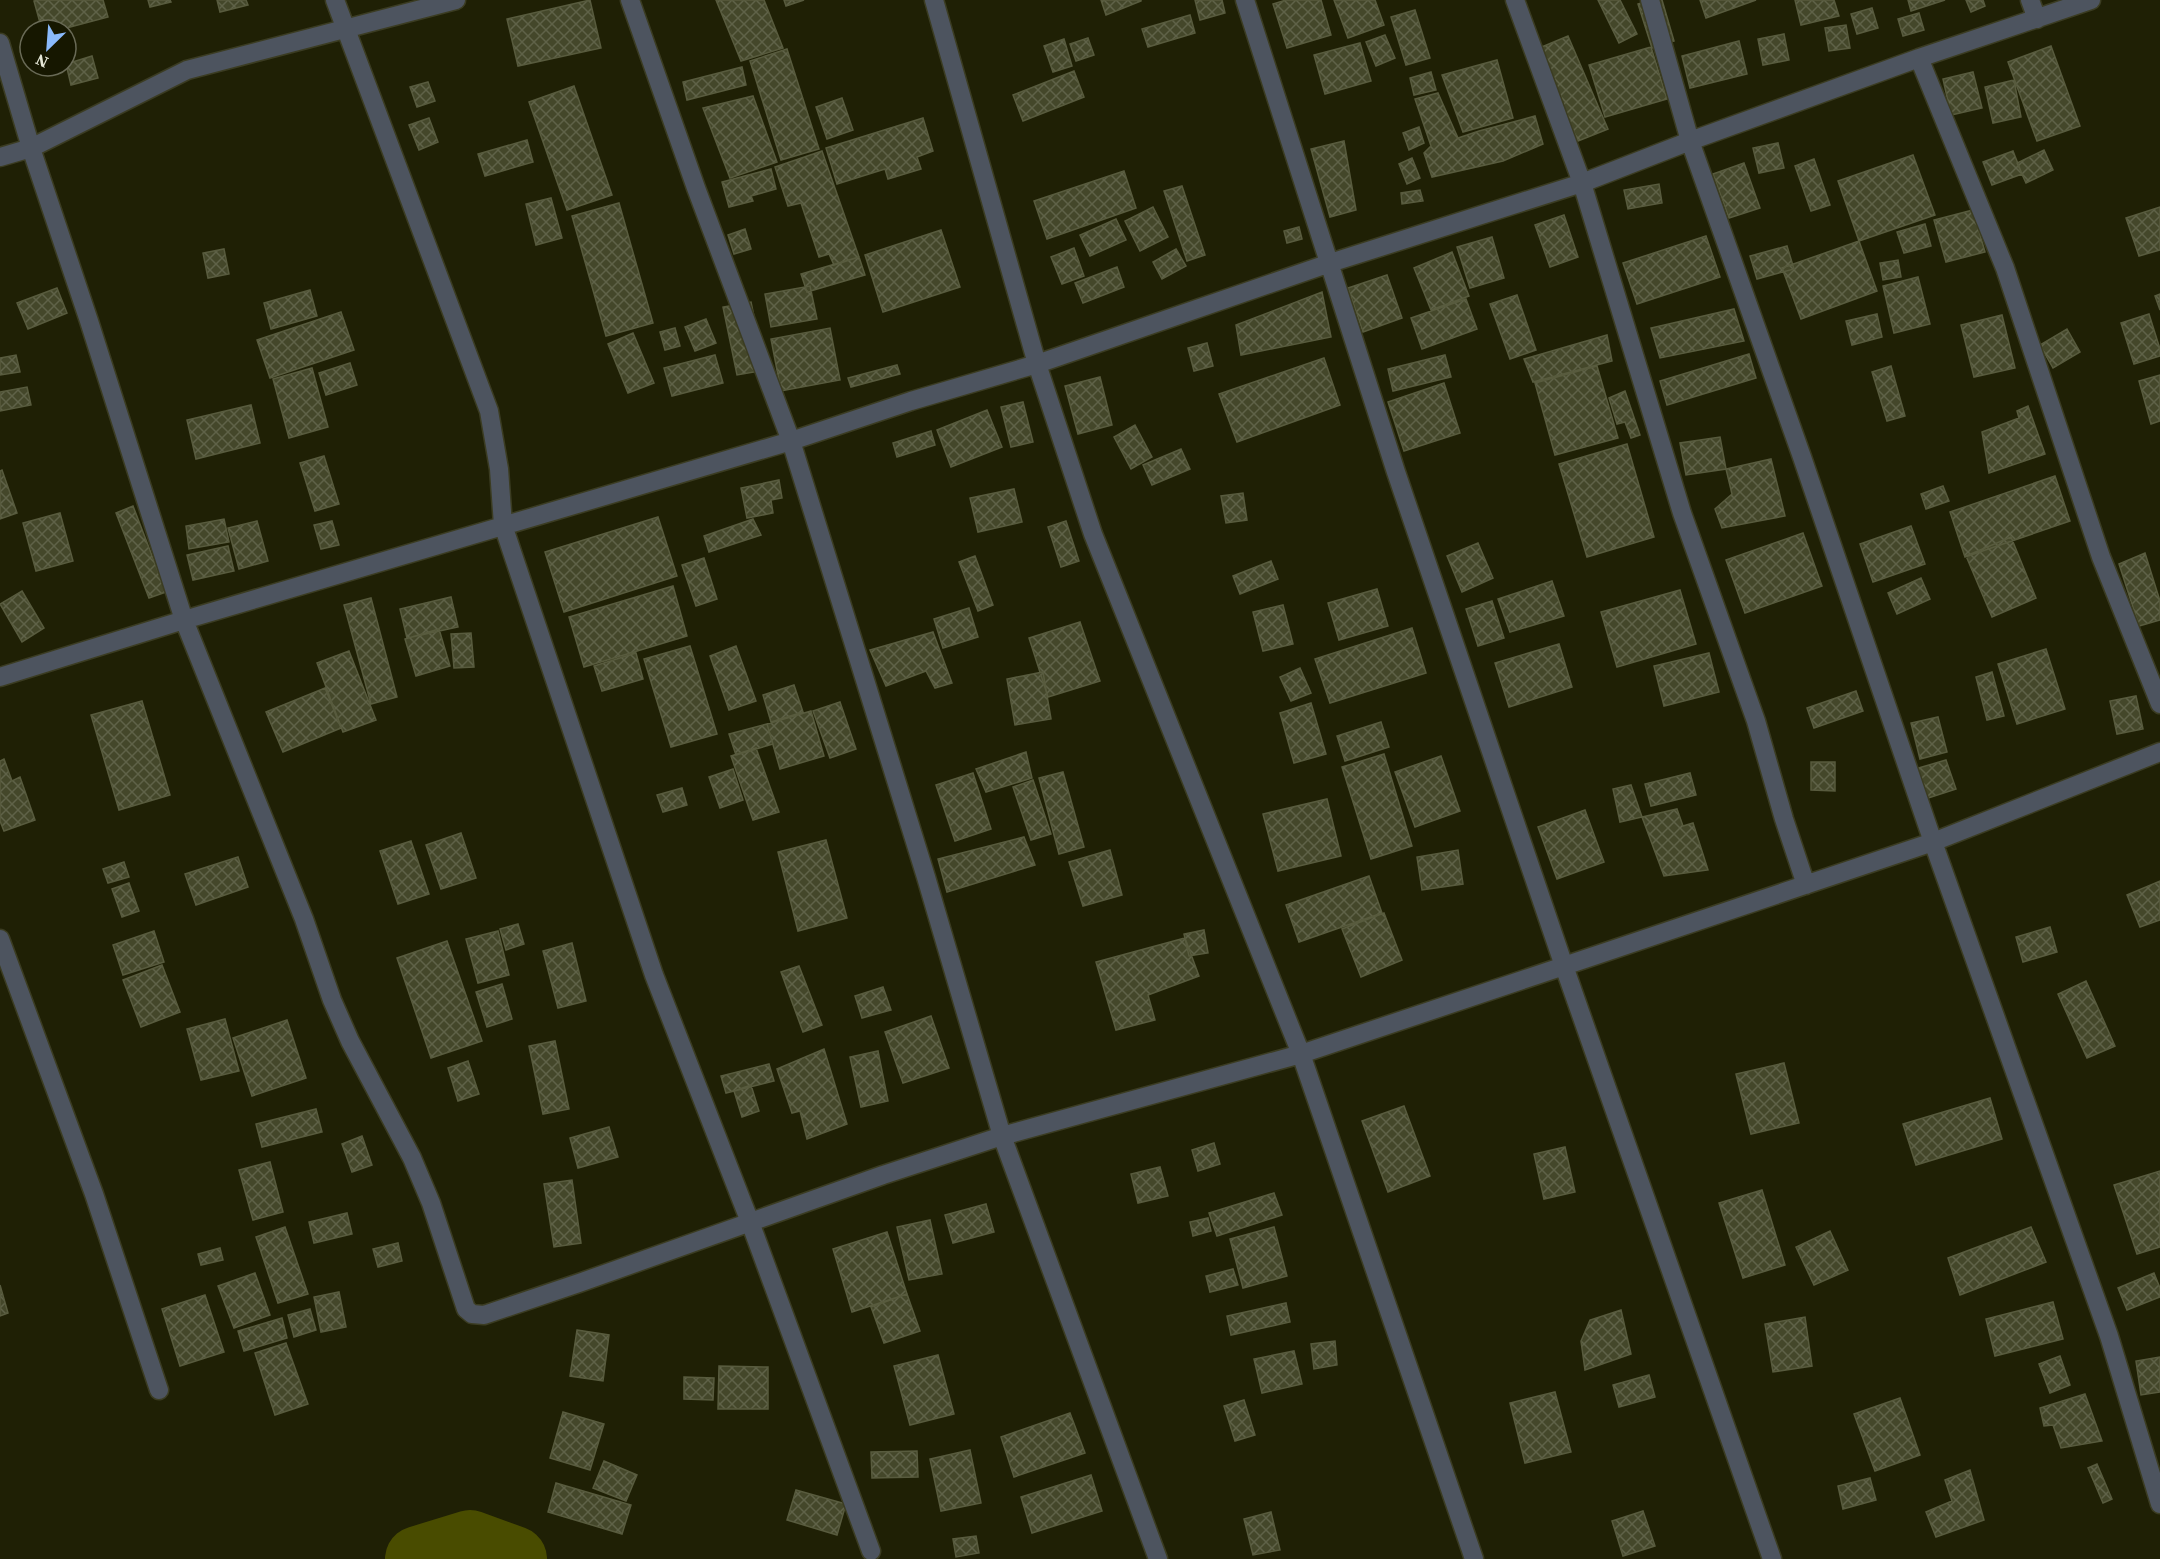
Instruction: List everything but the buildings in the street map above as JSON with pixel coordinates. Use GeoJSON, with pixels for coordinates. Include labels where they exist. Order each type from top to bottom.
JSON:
{"type":"FeatureCollection","features":[{"type":"Feature","properties":{"kind":"street"},"geometry":{"type":"LineString","coordinates":[[335,0],[489,411],[499,469],[502,525],[654,975],[750,1222],[871,1551]]}},
{"type":"Feature","properties":{"kind":"street"},"geometry":{"type":"LineString","coordinates":[[0,157],[31,148],[187,70],[456,0]]}},
{"type":"Feature","properties":{"kind":"street"},"geometry":{"type":"LineString","coordinates":[[630,0],[696,188],[791,441],[926,877],[1002,1136],[1158,1559]]}},
{"type":"Feature","properties":{"kind":"street"},"geometry":{"type":"LineString","coordinates":[[934,0],[1037,364],[1093,534],[1301,1054],[1474,1559]]}},
{"type":"Feature","properties":{"kind":"street"},"geometry":{"type":"LineString","coordinates":[[1245,0],[1396,472],[1564,966],[1772,1559]]}},
{"type":"Feature","properties":{"kind":"street"},"geometry":{"type":"LineString","coordinates":[[1515,0],[1582,183],[1682,513],[1756,721],[1806,885]]}},
{"type":"Feature","properties":{"kind":"street"},"geometry":{"type":"LineString","coordinates":[[1650,0],[1690,141],[1802,457],[1933,842],[2109,1336],[2160,1504]]}},
{"type":"Feature","properties":{"kind":"street"},"geometry":{"type":"LineString","coordinates":[[2030,0],[2037,19]]}},
{"type":"Feature","properties":{"kind":"street"},"geometry":{"type":"LineString","coordinates":[[0,677],[502,525],[791,441],[910,401],[1037,364],[1330,263],[1582,183],[1690,141],[1919,58],[2091,0]]}},
{"type":"Feature","properties":{"kind":"street"},"geometry":{"type":"LineString","coordinates":[[0,43],[31,148],[89,321],[184,620],[303,919],[332,1000],[350,1041],[412,1158],[431,1203],[466,1309],[472,1314],[484,1315],[883,1175],[1002,1136],[1301,1054],[1933,842],[2160,752]]}},
{"type":"Feature","properties":{"kind":"street"},"geometry":{"type":"LineString","coordinates":[[1919,58],[2005,268],[2101,556],[2160,704]]}},
{"type":"Feature","properties":{"kind":"street"},"geometry":{"type":"LineString","coordinates":[[0,939],[94,1194],[159,1390]]}},
{"type":"Feature","properties":{"kind":"waterway"},"geometry":{"type":"LineString","coordinates":[[418,1559],[470,1543],[514,1559]]}}]}
